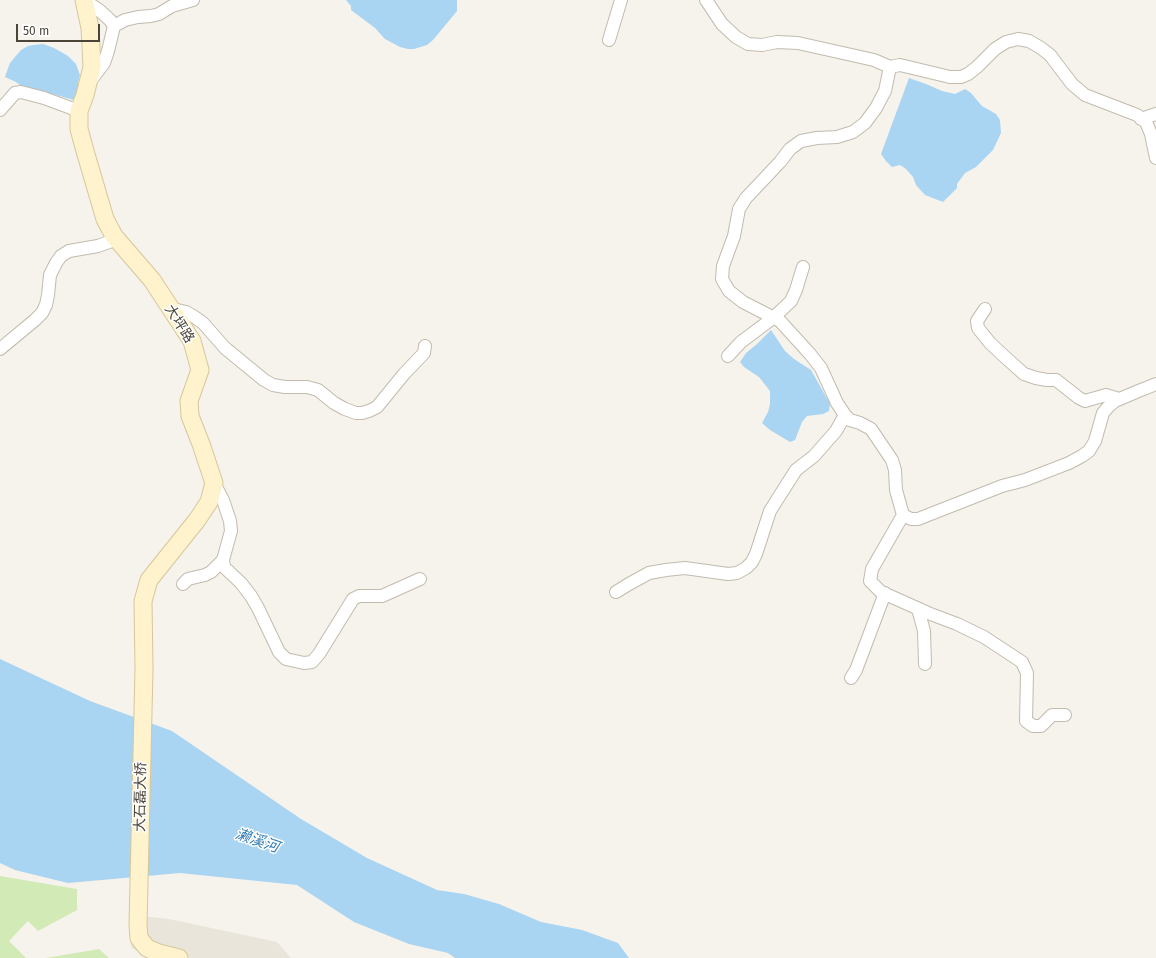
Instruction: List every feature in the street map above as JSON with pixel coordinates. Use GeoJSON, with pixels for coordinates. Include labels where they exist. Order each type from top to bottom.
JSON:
{"type":"FeatureCollection","features":[{"type":"Feature","properties":{"kind":"main road","name":"大坪路"},"geometry":{"type":"LineString","coordinates":[[84,0],[90,28],[92,67],[85,95],[79,111],[79,128],[92,177],[105,218],[114,236],[152,280],[192,341],[200,370],[189,401],[190,416],[214,483]]}},
{"type":"Feature","properties":{"kind":"main road","name":"大石磊大桥"},"geometry":{"type":"LineString","coordinates":[[179,958],[147,948],[139,938],[138,925],[144,669],[143,601],[149,580],[197,520],[209,502],[214,483]]}},
{"type":"Feature","properties":{"kind":"street"},"geometry":{"type":"LineString","coordinates":[[84,0],[99,10],[114,26],[104,63],[87,85]]}},
{"type":"Feature","properties":{"kind":"street"},"geometry":{"type":"LineString","coordinates":[[114,26],[125,20],[138,16],[159,14],[172,6],[193,0]]}},
{"type":"Feature","properties":{"kind":"street"},"geometry":{"type":"LineString","coordinates":[[609,40],[621,0]]}},
{"type":"Feature","properties":{"kind":"street"},"geometry":{"type":"LineString","coordinates":[[706,0],[722,24],[736,38],[748,44],[762,45],[777,42],[798,43],[874,60],[890,67],[900,65],[950,77],[968,74],[977,67],[995,48],[1006,42],[1018,39],[1029,41],[1050,55],[1072,84],[1085,95],[1137,115],[1146,122],[1152,134],[1156,158]]}},
{"type":"Feature","properties":{"kind":"street"},"geometry":{"type":"LineString","coordinates":[[890,67],[885,91],[876,108],[865,123],[853,132],[837,137],[817,138],[801,142],[790,149],[780,162],[746,198],[739,209],[734,236],[723,266],[722,279],[733,295],[743,302],[780,321],[821,368],[845,415],[850,420],[871,429],[892,460],[895,470],[896,490],[904,515],[911,519],[918,519],[1002,486],[1025,480],[1069,463],[1082,456],[1095,441],[1103,413],[1108,407],[1119,399],[1156,384]]}},
{"type":"Feature","properties":{"kind":"street"},"geometry":{"type":"LineString","coordinates":[[0,110],[15,93],[21,92],[44,98],[79,111]]}},
{"type":"Feature","properties":{"kind":"street"},"geometry":{"type":"LineString","coordinates":[[1141,119],[1156,114]]}},
{"type":"Feature","properties":{"kind":"street"},"geometry":{"type":"LineString","coordinates":[[0,349],[42,313],[46,305],[50,275],[61,256],[69,251],[98,246],[109,242],[114,236]]}},
{"type":"Feature","properties":{"kind":"street"},"geometry":{"type":"LineString","coordinates":[[728,356],[741,342],[773,318],[791,301],[803,268]]}},
{"type":"Feature","properties":{"kind":"street"},"geometry":{"type":"LineString","coordinates":[[169,308],[186,312],[203,323],[225,348],[264,380],[273,385],[284,387],[307,387],[318,390],[345,410],[356,413],[362,413],[378,407],[404,374],[424,353],[425,346]]}},
{"type":"Feature","properties":{"kind":"street"},"geometry":{"type":"LineString","coordinates":[[985,309],[977,321],[978,328],[990,343],[1024,374],[1042,379],[1056,380],[1085,401],[1106,395],[1119,399]]}},
{"type":"Feature","properties":{"kind":"street"},"geometry":{"type":"LineString","coordinates":[[616,592],[649,573],[686,568],[737,573],[746,568],[752,562],[756,554],[770,511],[796,470],[814,456],[836,431],[845,415]]}},
{"type":"Feature","properties":{"kind":"street"},"geometry":{"type":"LineString","coordinates":[[214,483],[223,500],[230,521],[231,531],[223,560],[224,567],[241,582],[258,608],[279,652],[286,659],[304,663],[312,662],[319,654],[353,599],[359,596],[382,596],[420,579]]}},
{"type":"Feature","properties":{"kind":"street"},"geometry":{"type":"LineString","coordinates":[[904,515],[872,569],[870,581],[881,592],[984,637],[1022,662],[1027,673],[1026,721],[1033,726],[1041,726],[1052,715],[1064,715]]}},
{"type":"Feature","properties":{"kind":"street"},"geometry":{"type":"LineString","coordinates":[[183,584],[188,579],[211,572],[223,560]]}},
{"type":"Feature","properties":{"kind":"street"},"geometry":{"type":"LineString","coordinates":[[851,678],[856,670],[885,594]]}},
{"type":"Feature","properties":{"kind":"street"},"geometry":{"type":"LineString","coordinates":[[918,609],[924,631],[925,664]]}},
{"type":"Feature","properties":{"kind":"shaded area"},"geometry":{"type":"Polygon","coordinates":[[[130,915],[169,919],[277,942],[291,958],[152,958],[131,948],[130,915]]]}},
{"type":"Feature","properties":{"kind":"green space"},"geometry":{"type":"Polygon","coordinates":[[[0,876],[77,889],[77,910],[38,931],[28,921],[9,941],[26,958],[0,958],[0,876]]]}},
{"type":"Feature","properties":{"kind":"green space"},"geometry":{"type":"Polygon","coordinates":[[[99,949],[109,958],[46,958],[99,949]]]}},
{"type":"Feature","properties":{"kind":"water"},"geometry":{"type":"Polygon","coordinates":[[[346,0],[457,0],[457,11],[427,45],[414,49],[408,49],[400,47],[385,39],[375,28],[351,10],[351,6],[346,0]]]}},
{"type":"Feature","properties":{"kind":"water"},"geometry":{"type":"Polygon","coordinates":[[[43,44],[68,56],[76,64],[80,75],[78,83],[78,96],[74,100],[20,85],[5,77],[10,63],[21,50],[28,46],[43,44]]]}},
{"type":"Feature","properties":{"kind":"water"},"geometry":{"type":"Polygon","coordinates":[[[909,78],[942,91],[955,94],[965,89],[971,93],[982,106],[996,114],[1000,120],[1001,133],[993,150],[976,167],[965,173],[957,184],[957,188],[943,202],[925,195],[916,185],[913,177],[906,169],[900,165],[892,167],[881,154],[909,78]]]}},
{"type":"Feature","properties":{"kind":"water"},"geometry":{"type":"Polygon","coordinates":[[[771,330],[785,351],[811,370],[830,404],[829,411],[823,414],[807,416],[802,422],[795,440],[790,442],[770,430],[762,423],[768,412],[770,404],[770,391],[759,377],[744,367],[740,362],[746,353],[771,330]]]}},
{"type":"Feature","properties":{"kind":"water","name":"濑溪河"},"geometry":{"type":"Polygon","coordinates":[[[0,659],[90,701],[172,731],[301,819],[367,858],[437,890],[464,894],[499,904],[541,922],[582,930],[618,943],[629,958],[455,958],[448,953],[409,944],[354,922],[297,885],[180,873],[68,883],[15,870],[0,863],[0,659]]]}}]}
